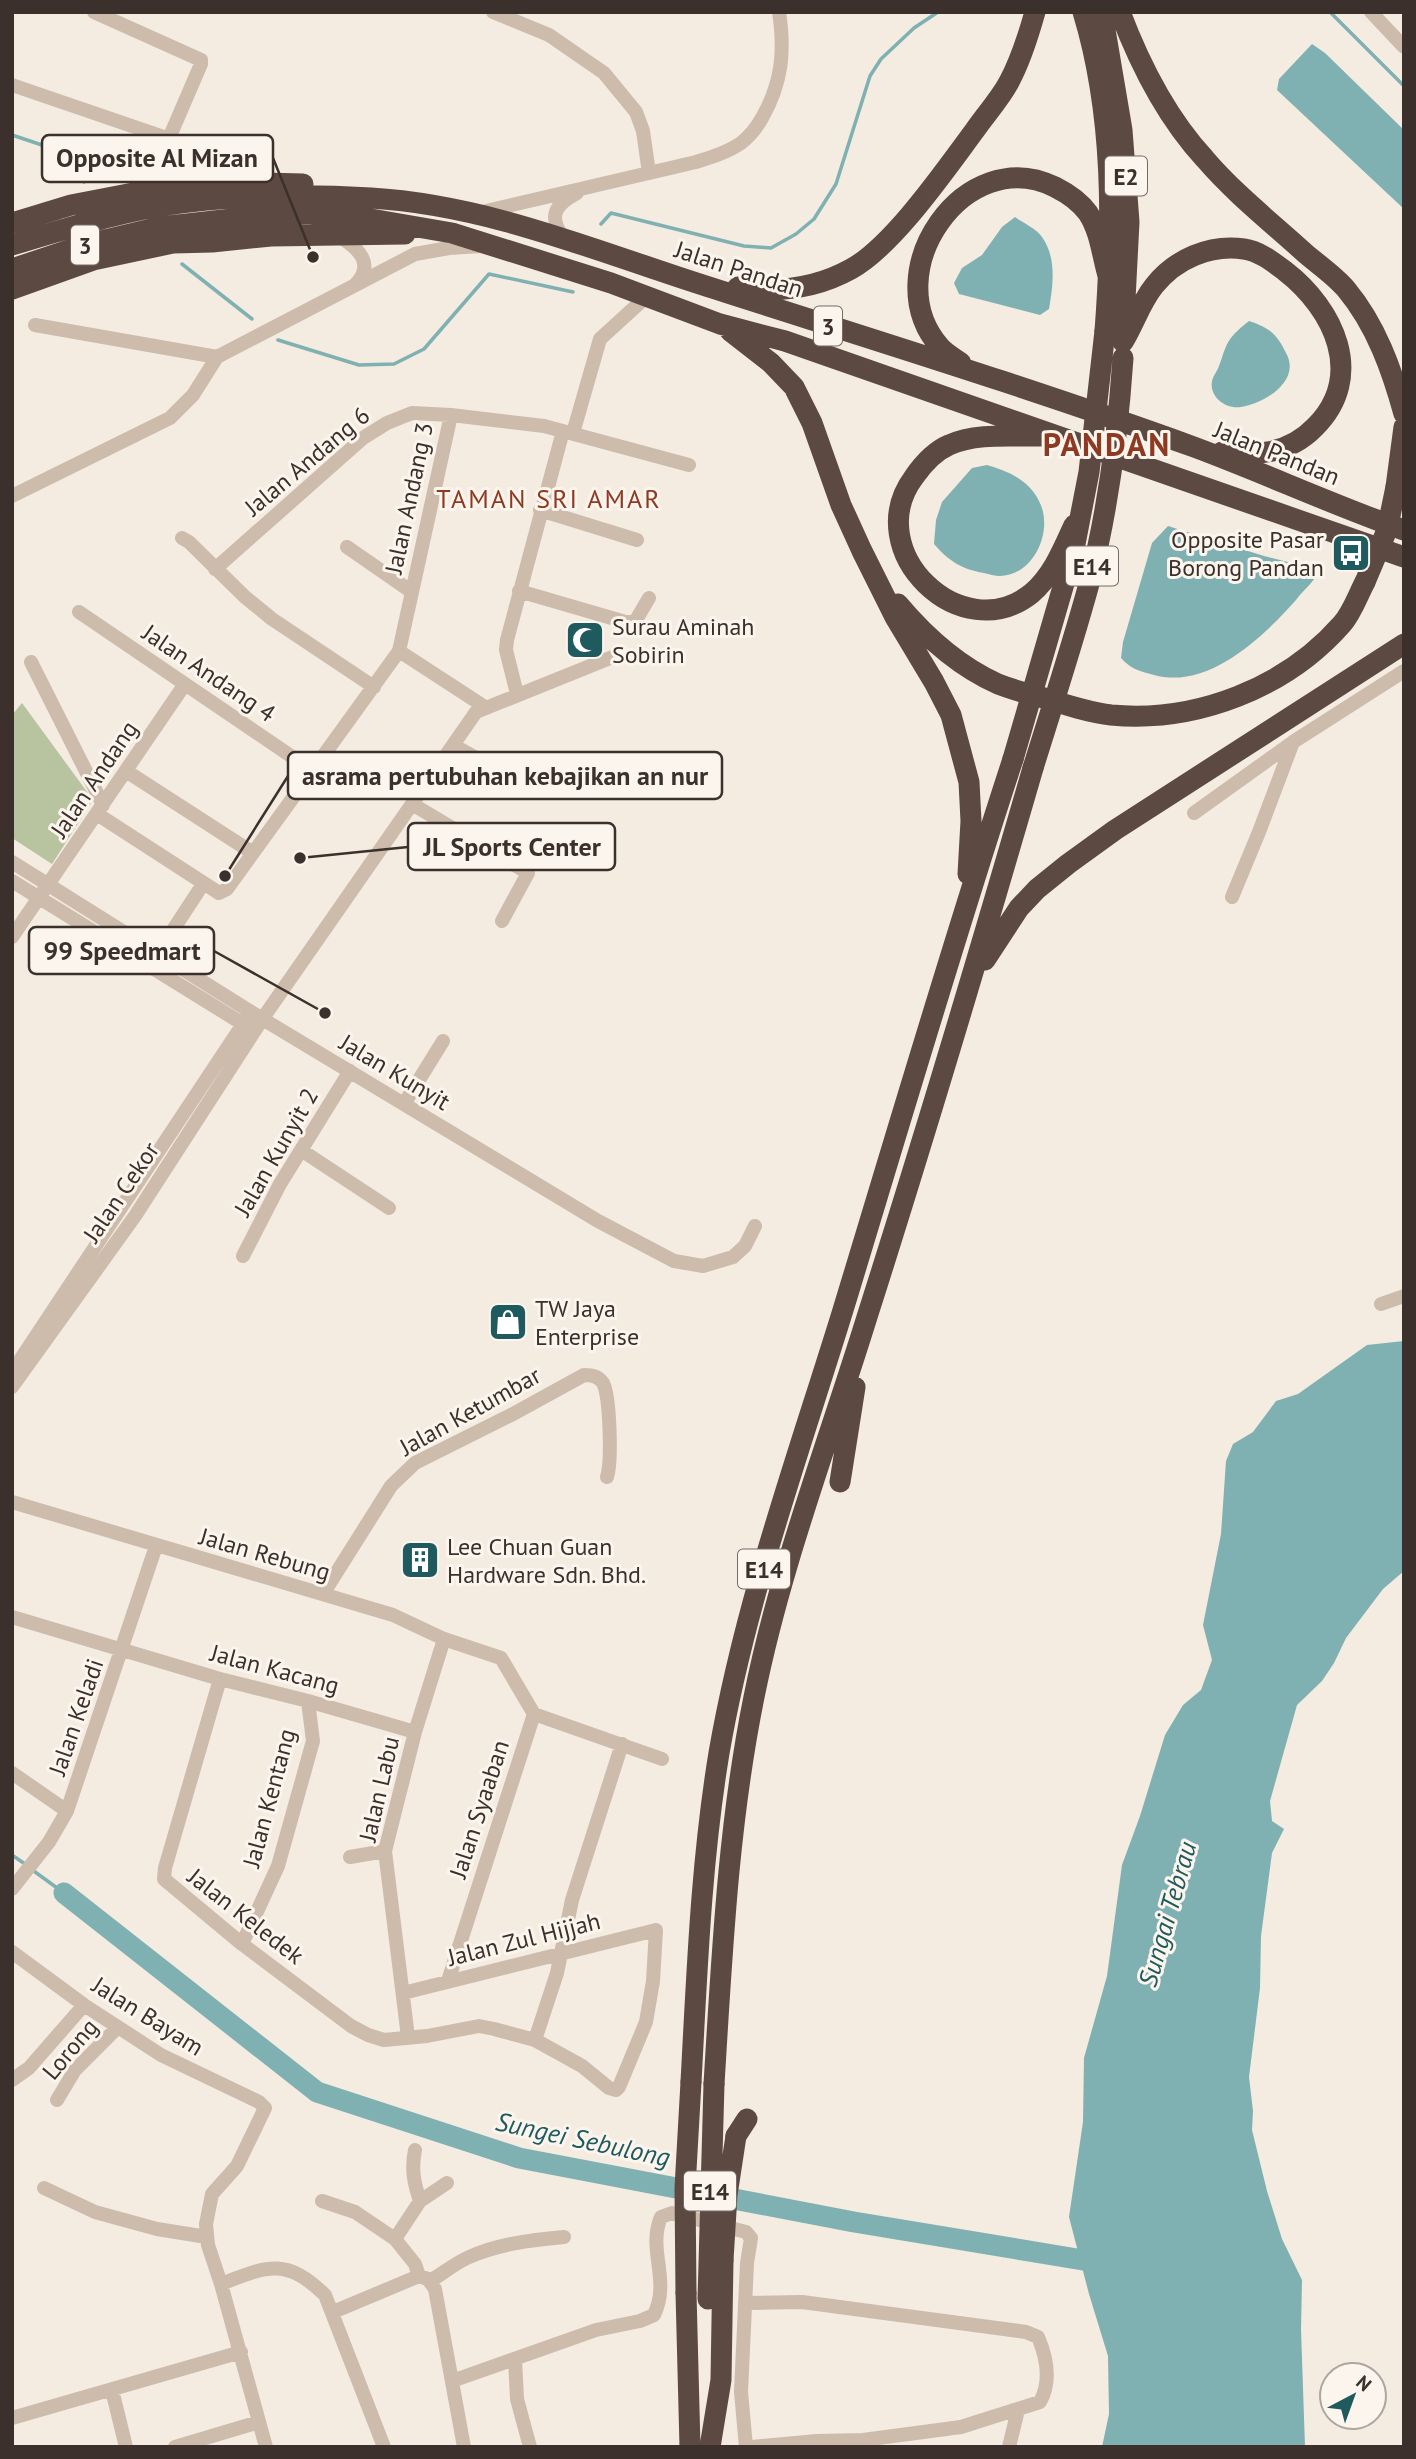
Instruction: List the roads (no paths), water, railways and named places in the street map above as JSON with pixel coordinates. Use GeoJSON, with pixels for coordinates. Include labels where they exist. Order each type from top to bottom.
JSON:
{"type":"FeatureCollection","features":[{"type":"Feature","properties":{"kind":"highway"},"geometry":{"type":"LineString","coordinates":[[677,277],[758,290],[794,289],[821,282],[853,268],[884,244],[1008,84],[1026,45],[1035,12]]}},
{"type":"Feature","properties":{"kind":"highway","name":"E2"},"geometry":{"type":"LineString","coordinates":[[1083,12],[1099,82],[1106,139],[1109,279],[1117,344]]}},
{"type":"Feature","properties":{"kind":"highway","name":"E2"},"geometry":{"type":"LineString","coordinates":[[1082,503],[1117,344],[1129,222],[1122,130],[1102,12]]}},
{"type":"Feature","properties":{"kind":"highway"},"geometry":{"type":"LineString","coordinates":[[1120,12],[1143,65],[1164,104],[1205,159],[1251,205],[1345,289],[1370,326],[1391,369],[1404,414]]}},
{"type":"Feature","properties":{"kind":"highway"},"geometry":{"type":"LineString","coordinates":[[979,374],[942,350],[931,337],[918,298],[917,275],[926,244],[953,208],[974,189],[1005,177],[1045,182],[1062,190],[1078,202],[1092,220],[1100,239],[1109,279]]}},
{"type":"Feature","properties":{"kind":"highway"},"geometry":{"type":"LineString","coordinates":[[12,223],[71,205],[154,189],[231,182],[364,188],[409,195],[463,211]]}},
{"type":"Feature","properties":{"kind":"highway","name":"Jalan Pandan"},"geometry":{"type":"LineString","coordinates":[[159,217],[195,202],[297,197],[373,198],[463,211],[564,239],[979,374],[1195,448],[1404,530]]}},
{"type":"Feature","properties":{"kind":"highway","name":"3"},"geometry":{"type":"LineString","coordinates":[[12,245],[75,225],[159,217],[307,214],[371,219],[452,233],[611,283],[633,309],[720,324],[785,341],[1404,557]]}},
{"type":"Feature","properties":{"kind":"highway","name":"3"},"geometry":{"type":"LineString","coordinates":[[12,269],[84,246],[159,217]]}},
{"type":"Feature","properties":{"kind":"highway"},"geometry":{"type":"LineString","coordinates":[[12,289],[93,260],[173,243],[271,236],[452,233]]}},
{"type":"Feature","properties":{"kind":"highway"},"geometry":{"type":"LineString","coordinates":[[12,305],[105,270],[212,242]]}},
{"type":"Feature","properties":{"kind":"highway"},"geometry":{"type":"LineString","coordinates":[[1117,344],[1154,286],[1181,262],[1216,247],[1246,249],[1268,258],[1310,294],[1330,321],[1341,352],[1338,389],[1321,421],[1304,439],[1285,449],[1268,453],[1239,455],[1195,448]]}},
{"type":"Feature","properties":{"kind":"highway"},"geometry":{"type":"LineString","coordinates":[[720,324],[771,363],[794,387],[812,423],[841,505],[862,551],[895,617],[951,715],[969,782],[971,821],[965,904]]}},
{"type":"Feature","properties":{"kind":"highway","name":"E14"},"geometry":{"type":"LineString","coordinates":[[710,2447],[706,2376],[714,2084],[724,1919],[742,1761],[754,1695],[798,1528],[866,1322],[969,989],[1089,582],[1119,416],[1117,344]]}},
{"type":"Feature","properties":{"kind":"highway"},"geometry":{"type":"LineString","coordinates":[[862,551],[911,620],[969,668],[1010,688],[1082,710],[1113,715],[1165,715],[1193,710],[1267,684],[1308,656],[1344,622],[1387,530],[1404,427]]}},
{"type":"Feature","properties":{"kind":"highway"},"geometry":{"type":"LineString","coordinates":[[1059,436],[979,438],[948,445],[920,468],[907,485],[900,501],[898,537],[915,573],[928,587],[959,604],[991,608],[1020,600],[1034,591],[1045,579],[1061,555],[1082,503]]}},
{"type":"Feature","properties":{"kind":"highway","name":"E14"},"geometry":{"type":"LineString","coordinates":[[690,2447],[685,2188],[700,1910],[719,1755],[732,1685],[778,1519],[1066,582],[1082,503]]}},
{"type":"Feature","properties":{"kind":"highway"},"geometry":{"type":"LineString","coordinates":[[969,989],[1002,931],[1037,889],[1115,831],[1404,644]]}},
{"type":"Feature","properties":{"kind":"highway"},"geometry":{"type":"LineString","coordinates":[[840,1482],[866,1322]]}},
{"type":"Feature","properties":{"kind":"highway"},"geometry":{"type":"LineString","coordinates":[[710,2447],[720,2380],[727,2195],[741,2127]]}},
{"type":"Feature","properties":{"kind":"street"},"geometry":{"type":"LineString","coordinates":[[12,85],[164,137],[170,136],[201,60],[94,12]]}},
{"type":"Feature","properties":{"kind":"street"},"geometry":{"type":"LineString","coordinates":[[492,12],[549,35],[604,73],[636,112],[643,131],[649,173]]}},
{"type":"Feature","properties":{"kind":"street"},"geometry":{"type":"LineString","coordinates":[[463,211],[696,162],[722,153],[743,141],[757,127],[775,97],[781,70],[782,29],[779,12]]}},
{"type":"Feature","properties":{"kind":"street"},"geometry":{"type":"LineString","coordinates":[[1371,12],[1404,47]]}},
{"type":"Feature","properties":{"kind":"street"},"geometry":{"type":"LineString","coordinates":[[564,239],[555,226],[554,217],[568,197],[587,187]]}},
{"type":"Feature","properties":{"kind":"street"},"geometry":{"type":"LineString","coordinates":[[338,236],[356,249],[364,262],[363,273],[354,286]]}},
{"type":"Feature","properties":{"kind":"street"},"geometry":{"type":"LineString","coordinates":[[12,496],[170,418],[193,395],[217,357],[415,254],[449,248],[490,246]]}},
{"type":"Feature","properties":{"kind":"street"},"geometry":{"type":"LineString","coordinates":[[517,694],[506,650],[507,640],[540,510],[600,339],[633,309]]}},
{"type":"Feature","properties":{"kind":"street"},"geometry":{"type":"LineString","coordinates":[[35,325],[217,357]]}},
{"type":"Feature","properties":{"kind":"street","name":"Jalan Andang 6"},"geometry":{"type":"LineString","coordinates":[[215,569],[363,438],[387,423],[412,413],[503,419],[568,432],[689,465]]}},
{"type":"Feature","properties":{"kind":"street","name":"Jalan Andang 3"},"geometry":{"type":"LineString","coordinates":[[203,884],[219,893],[227,889],[399,652],[451,415]]}},
{"type":"Feature","properties":{"kind":"street"},"geometry":{"type":"LineString","coordinates":[[540,510],[637,540]]}},
{"type":"Feature","properties":{"kind":"street"},"geometry":{"type":"LineString","coordinates":[[182,538],[245,597],[272,618],[374,687]]}},
{"type":"Feature","properties":{"kind":"street","name":"Jalan Andang 3"},"geometry":{"type":"LineString","coordinates":[[347,547],[412,592]]}},
{"type":"Feature","properties":{"kind":"street"},"geometry":{"type":"LineString","coordinates":[[519,591],[629,623],[636,620],[649,598]]}},
{"type":"Feature","properties":{"kind":"street","name":"Jalan Andang 4"},"geometry":{"type":"LineString","coordinates":[[79,612],[313,771]]}},
{"type":"Feature","properties":{"kind":"street"},"geometry":{"type":"LineString","coordinates":[[399,652],[485,707]]}},
{"type":"Feature","properties":{"kind":"street","name":"Jalan Cekor"},"geometry":{"type":"LineString","coordinates":[[12,1372],[230,1045],[412,804],[476,712],[615,656]]}},
{"type":"Feature","properties":{"kind":"street"},"geometry":{"type":"LineString","coordinates":[[31,662],[100,810],[203,884],[158,953]]}},
{"type":"Feature","properties":{"kind":"street"},"geometry":{"type":"LineString","coordinates":[[1194,813],[1293,742],[1404,671]]}},
{"type":"Feature","properties":{"kind":"street","name":"Jalan Andang"},"geometry":{"type":"LineString","coordinates":[[12,937],[185,684]]}},
{"type":"Feature","properties":{"kind":"street"},"geometry":{"type":"LineString","coordinates":[[1232,897],[1293,742]]}},
{"type":"Feature","properties":{"kind":"street"},"geometry":{"type":"LineString","coordinates":[[453,745],[514,779]]}},
{"type":"Feature","properties":{"kind":"street"},"geometry":{"type":"LineString","coordinates":[[126,771],[253,853]]}},
{"type":"Feature","properties":{"kind":"street"},"geometry":{"type":"LineString","coordinates":[[412,804],[528,873],[502,921]]}},
{"type":"Feature","properties":{"kind":"street","name":"Jalan Kunyit"},"geometry":{"type":"LineString","coordinates":[[12,862],[158,953],[252,1018],[350,1071],[598,1221],[674,1261],[703,1266],[733,1257],[745,1246],[755,1226]]}},
{"type":"Feature","properties":{"kind":"street","name":"Jalan Kunyit"},"geometry":{"type":"LineString","coordinates":[[12,881],[223,1012],[252,1018]]}},
{"type":"Feature","properties":{"kind":"street"},"geometry":{"type":"LineString","coordinates":[[223,1012],[231,1030],[230,1045]]}},
{"type":"Feature","properties":{"kind":"street","name":"Jalan Cekor"},"geometry":{"type":"LineString","coordinates":[[12,1387],[135,1216],[252,1018]]}},
{"type":"Feature","properties":{"kind":"street"},"geometry":{"type":"LineString","coordinates":[[404,1104],[443,1041]]}},
{"type":"Feature","properties":{"kind":"street","name":"Jalan Kunyit 2"},"geometry":{"type":"LineString","coordinates":[[243,1256],[280,1184],[350,1071]]}},
{"type":"Feature","properties":{"kind":"street"},"geometry":{"type":"LineString","coordinates":[[301,1150],[389,1208]]}},
{"type":"Feature","properties":{"kind":"street"},"geometry":{"type":"LineString","coordinates":[[1381,1304],[1404,1296]]}},
{"type":"Feature","properties":{"kind":"street","name":"Jalan Ketumbar"},"geometry":{"type":"LineString","coordinates":[[323,1594],[391,1486],[415,1463],[584,1375],[593,1375],[604,1385],[610,1442],[607,1477]]}},
{"type":"Feature","properties":{"kind":"street","name":"Jalan Rebung"},"geometry":{"type":"LineString","coordinates":[[12,1502],[393,1615],[444,1639],[501,1658],[534,1714]]}},
{"type":"Feature","properties":{"kind":"street","name":"Jalan Keladi"},"geometry":{"type":"LineString","coordinates":[[12,1889],[49,1842],[67,1811],[156,1546]]}},
{"type":"Feature","properties":{"kind":"street","name":"Jalan Kacang"},"geometry":{"type":"LineString","coordinates":[[12,1617],[219,1679],[415,1732]]}},
{"type":"Feature","properties":{"kind":"street","name":"Jalan Labu"},"geometry":{"type":"LineString","coordinates":[[408,2037],[386,1851],[415,1732],[444,1639]]}},
{"type":"Feature","properties":{"kind":"street","name":"Jalan Keledek"},"geometry":{"type":"LineString","coordinates":[[219,1679],[164,1868],[164,1879],[242,1944],[351,2026],[384,2040],[479,2026],[535,2040],[582,2066],[616,2090],[620,2087],[646,2022],[653,1981],[656,1930]]}},
{"type":"Feature","properties":{"kind":"street","name":"Jalan Kentang"},"geometry":{"type":"LineString","coordinates":[[242,1944],[278,1866],[313,1741],[308,1701]]}},
{"type":"Feature","properties":{"kind":"street"},"geometry":{"type":"LineString","coordinates":[[534,1714],[662,1759]]}},
{"type":"Feature","properties":{"kind":"street","name":"Jalan Syaaban"},"geometry":{"type":"LineString","coordinates":[[448,1981],[534,1714]]}},
{"type":"Feature","properties":{"kind":"street"},"geometry":{"type":"LineString","coordinates":[[535,2040],[550,1996],[572,1900],[622,1744]]}},
{"type":"Feature","properties":{"kind":"street"},"geometry":{"type":"LineString","coordinates":[[12,1773],[67,1811]]}},
{"type":"Feature","properties":{"kind":"street"},"geometry":{"type":"LineString","coordinates":[[351,1857],[386,1851]]}},
{"type":"Feature","properties":{"kind":"street","name":"Jalan Zul Hijjah"},"geometry":{"type":"LineString","coordinates":[[403,1993],[656,1930]]}},
{"type":"Feature","properties":{"kind":"street","name":"Jalan Bayam"},"geometry":{"type":"LineString","coordinates":[[12,1952],[84,2005],[161,2055],[259,2102],[265,2108],[237,2166],[212,2194],[206,2224],[207,2238]]}},
{"type":"Feature","properties":{"kind":"street"},"geometry":{"type":"LineString","coordinates":[[12,2080],[29,2068],[84,2005]]}},
{"type":"Feature","properties":{"kind":"street","name":"Lorong"},"geometry":{"type":"LineString","coordinates":[[57,2100],[75,2070],[118,2026]]}},
{"type":"Feature","properties":{"kind":"street"},"geometry":{"type":"LineString","coordinates":[[415,2150],[413,2179],[420,2201]]}},
{"type":"Feature","properties":{"kind":"street"},"geometry":{"type":"LineString","coordinates":[[395,2239],[420,2201],[447,2183]]}},
{"type":"Feature","properties":{"kind":"street"},"geometry":{"type":"LineString","coordinates":[[44,2188],[95,2212],[158,2229],[207,2238],[266,2447]]}},
{"type":"Feature","properties":{"kind":"street"},"geometry":{"type":"LineString","coordinates":[[322,2201],[368,2219],[395,2239],[435,2289],[464,2447]]}},
{"type":"Feature","properties":{"kind":"street"},"geometry":{"type":"LineString","coordinates":[[452,2381],[596,2330],[640,2321],[654,2315],[661,2301],[655,2231],[661,2217],[671,2213],[746,2232],[751,2238],[747,2263],[741,2392],[746,2447]]}},
{"type":"Feature","properties":{"kind":"street"},"geometry":{"type":"LineString","coordinates":[[333,2312],[425,2279],[485,2251],[525,2241],[564,2236]]}},
{"type":"Feature","properties":{"kind":"street"},"geometry":{"type":"LineString","coordinates":[[221,2284],[262,2268],[290,2271],[325,2295],[384,2447]]}},
{"type":"Feature","properties":{"kind":"street"},"geometry":{"type":"LineString","coordinates":[[746,2302],[802,2302],[1026,2332],[1038,2337],[1044,2350],[1047,2389],[1040,2402],[961,2427],[863,2440],[752,2447]]}},
{"type":"Feature","properties":{"kind":"street"},"geometry":{"type":"LineString","coordinates":[[12,2418],[241,2352]]}},
{"type":"Feature","properties":{"kind":"street"},"geometry":{"type":"LineString","coordinates":[[515,2359],[517,2399],[530,2447]]}},
{"type":"Feature","properties":{"kind":"street"},"geometry":{"type":"LineString","coordinates":[[111,2389],[126,2447]]}},
{"type":"Feature","properties":{"kind":"street"},"geometry":{"type":"LineString","coordinates":[[1009,2447],[1018,2410]]}},
{"type":"Feature","properties":{"kind":"street"},"geometry":{"type":"LineString","coordinates":[[175,2447],[259,2422]]}},
{"type":"Feature","properties":{"kind":"water"},"geometry":{"type":"Polygon","coordinates":[[[1312,44],[1325,53],[1404,130],[1404,209],[1277,90],[1279,79],[1312,44]]]}},
{"type":"Feature","properties":{"kind":"water"},"geometry":{"type":"Polygon","coordinates":[[[1015,217],[1040,234],[1050,254],[1053,272],[1049,309],[1040,315],[959,294],[954,283],[962,268],[982,255],[1002,227],[1015,217]]]}},
{"type":"Feature","properties":{"kind":"water"},"geometry":{"type":"Polygon","coordinates":[[[1249,321],[1268,329],[1280,342],[1290,365],[1289,374],[1278,390],[1260,401],[1241,407],[1227,406],[1213,393],[1212,380],[1229,341],[1249,321]]]}},
{"type":"Feature","properties":{"kind":"water"},"geometry":{"type":"Polygon","coordinates":[[[987,465],[1010,473],[1030,487],[1043,512],[1044,524],[1038,549],[1023,568],[1012,574],[1000,576],[962,567],[950,560],[934,544],[936,520],[942,502],[972,468],[987,465]]]}},
{"type":"Feature","properties":{"kind":"water"},"geometry":{"type":"Polygon","coordinates":[[[1168,526],[1319,570],[1312,582],[1283,614],[1233,657],[1194,675],[1174,678],[1154,675],[1132,667],[1121,658],[1123,642],[1152,543],[1168,526]]]}},
{"type":"Feature","properties":{"kind":"water","name":"Sungai Tebrau"},"geometry":{"type":"Polygon","coordinates":[[[1404,1341],[1404,1571],[1383,1589],[1346,1638],[1322,1681],[1297,1705],[1270,1801],[1272,1821],[1284,1829],[1272,1853],[1261,1936],[1260,1988],[1249,2077],[1252,2130],[1267,2191],[1282,2239],[1302,2280],[1305,2447],[1102,2447],[1109,2414],[1108,2356],[1069,2217],[1083,2122],[1084,2058],[1107,1976],[1122,1865],[1165,1735],[1183,1705],[1201,1690],[1212,1660],[1203,1625],[1221,1534],[1226,1461],[1233,1444],[1253,1432],[1276,1401],[1298,1394],[1367,1345],[1404,1341]]]}},
{"type":"Feature","properties":{"kind":"waterway"},"geometry":{"type":"LineString","coordinates":[[601,224],[611,213],[744,246],[771,248],[796,234],[814,219],[836,184],[870,76],[881,59],[914,28],[938,12]]}},
{"type":"Feature","properties":{"kind":"waterway"},"geometry":{"type":"LineString","coordinates":[[1330,12],[1404,86]]}},
{"type":"Feature","properties":{"kind":"waterway"},"geometry":{"type":"LineString","coordinates":[[12,135],[51,148],[84,182]]}},
{"type":"Feature","properties":{"kind":"waterway"},"geometry":{"type":"LineString","coordinates":[[182,264],[252,319]]}},
{"type":"Feature","properties":{"kind":"waterway"},"geometry":{"type":"LineString","coordinates":[[278,340],[359,365],[394,364],[424,349],[489,274],[573,292]]}},
{"type":"Feature","properties":{"kind":"waterway"},"geometry":{"type":"LineString","coordinates":[[12,1855],[25,1864]]}},
{"type":"Feature","properties":{"kind":"waterway"},"geometry":{"type":"LineString","coordinates":[[31,1869],[64,1893]]}},
{"type":"Feature","properties":{"kind":"waterway","name":"Sungei Sebulong"},"geometry":{"type":"LineString","coordinates":[[64,1893],[317,2092],[519,2158],[854,2222],[1107,2264]]}},
{"type":"Feature","properties":{"kind":"place","name":"Opposite Al Mizan"},"geometry":{"type":"Point","coordinates":[313,257]}},
{"type":"Feature","properties":{"kind":"place","name":"Opposite Pasar Borong Pandan"},"geometry":{"type":"Point","coordinates":[1351,553]}},
{"type":"Feature","properties":{"kind":"place","name":"Surau Aminah Sobirin"},"geometry":{"type":"Point","coordinates":[585,640]}},
{"type":"Feature","properties":{"kind":"place","name":"JL Sports Center"},"geometry":{"type":"Point","coordinates":[300,858]}},
{"type":"Feature","properties":{"kind":"place","name":"asrama pertubuhan kebajikan an nur"},"geometry":{"type":"Point","coordinates":[225,876]}},
{"type":"Feature","properties":{"kind":"place","name":"99 Speedmart"},"geometry":{"type":"Point","coordinates":[325,1013]}},
{"type":"Feature","properties":{"kind":"place","name":"TW Jaya Enterprise"},"geometry":{"type":"Point","coordinates":[508,1322]}},
{"type":"Feature","properties":{"kind":"place","name":"Lee Chuan Guan Hardware Sdn. Bhd."},"geometry":{"type":"Point","coordinates":[420,1560]}},
{"type":"Feature","properties":{"kind":"district","name":"PANDAN"},"geometry":{"type":"Point","coordinates":[1107,444]}},
{"type":"Feature","properties":{"kind":"district","name":"TAMAN SRI AMAR"},"geometry":{"type":"Point","coordinates":[549,498]}}]}
